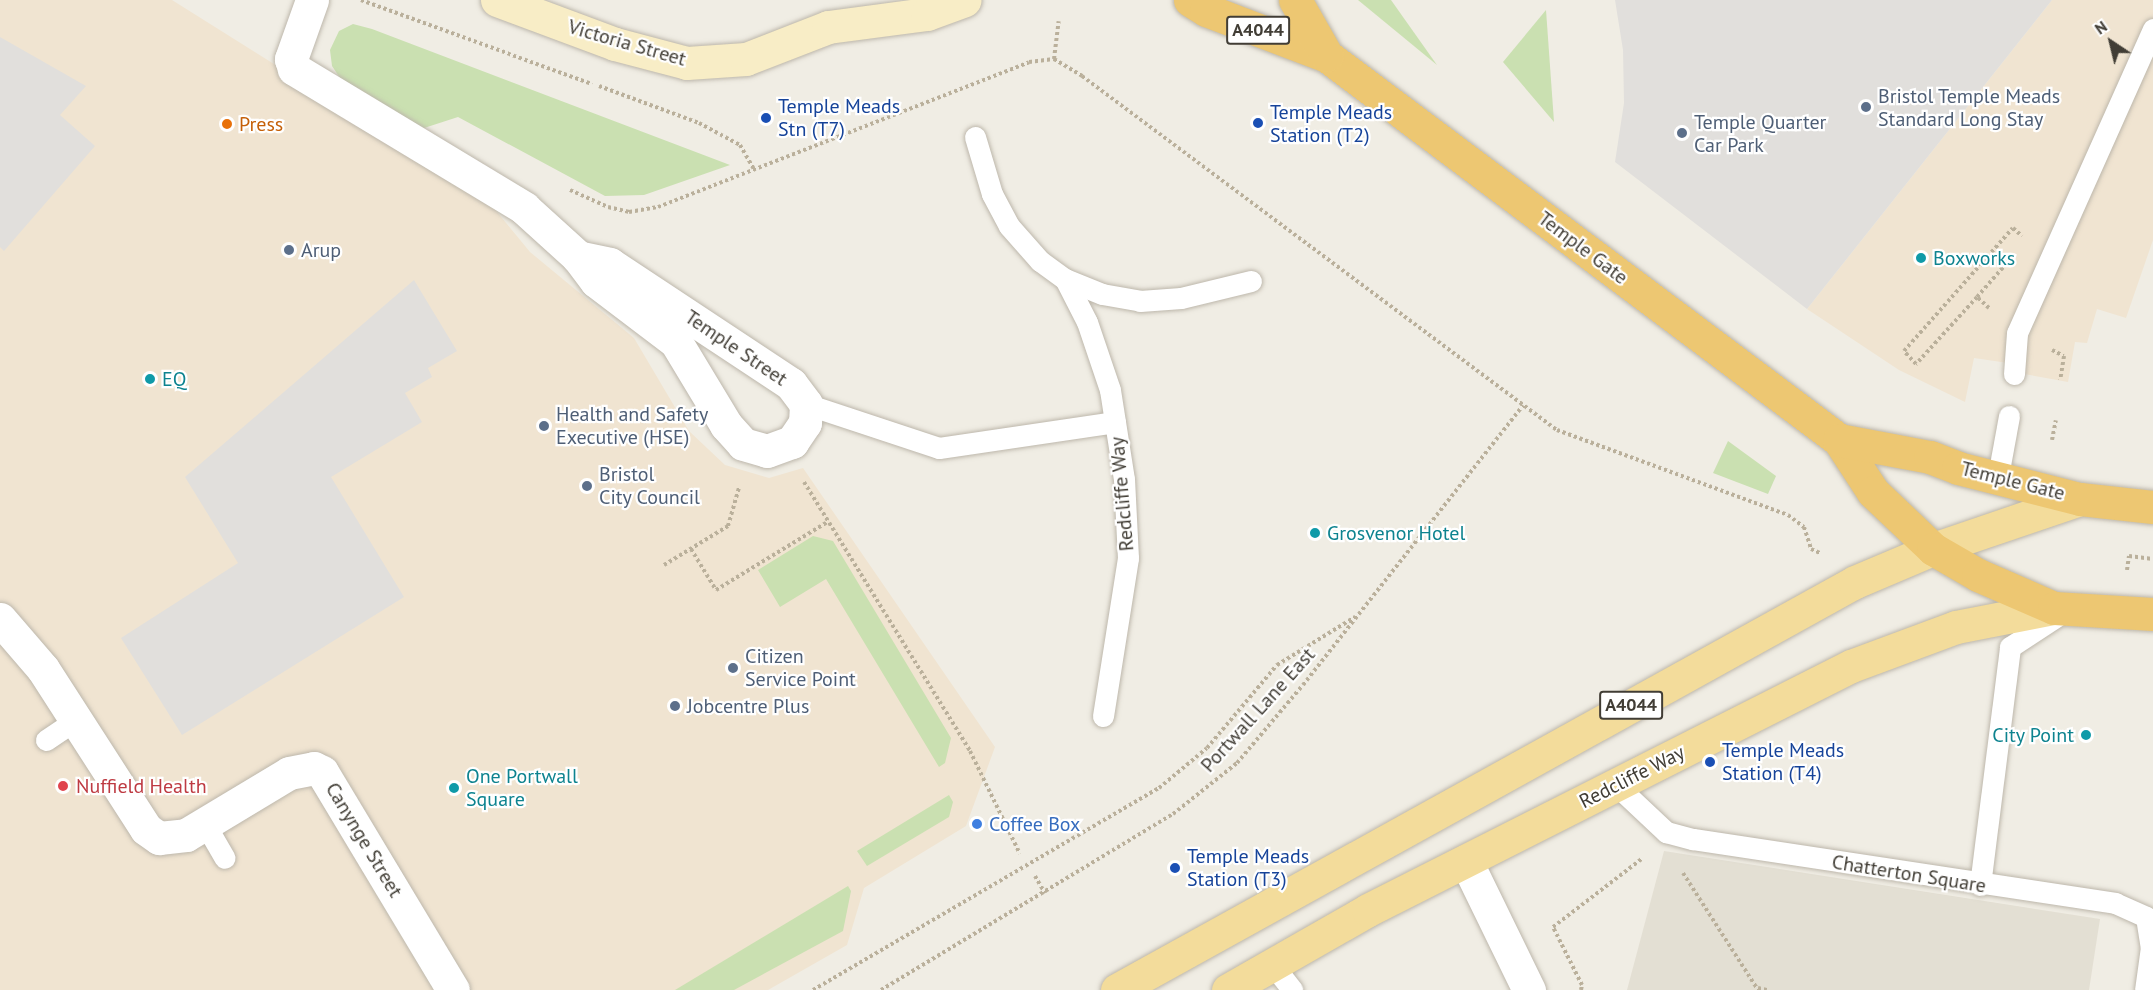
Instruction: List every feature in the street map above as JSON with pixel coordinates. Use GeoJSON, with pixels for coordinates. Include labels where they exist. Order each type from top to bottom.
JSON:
{"type":"FeatureCollection","features":[{"type":"Feature","properties":{"kind":"highway","name":"Temple Gate"},"geometry":{"type":"LineString","coordinates":[[1190,0],[1206,10],[1327,56],[1839,440],[1873,492],[1933,549],[1978,575],[2062,608],[2153,615]]}},
{"type":"Feature","properties":{"kind":"highway","name":"Temple Gate"},"geometry":{"type":"LineString","coordinates":[[1295,0],[1327,56]]}},
{"type":"Feature","properties":{"kind":"highway","name":"Temple Gate"},"geometry":{"type":"LineString","coordinates":[[1839,440],[1930,457],[1958,468],[1998,476],[2080,499],[2153,507]]}},
{"type":"Feature","properties":{"kind":"main road","name":"Victoria Street"},"geometry":{"type":"LineString","coordinates":[[497,0],[615,44],[687,63],[746,59],[828,27],[927,14],[965,0]]}},
{"type":"Feature","properties":{"kind":"main road","name":"Victoria Street"},"geometry":{"type":"LineString","coordinates":[[828,27],[855,0]]}},
{"type":"Feature","properties":{"kind":"main road","name":"A4044"},"geometry":{"type":"LineString","coordinates":[[1117,990],[1855,582],[1933,549],[2080,499]]}},
{"type":"Feature","properties":{"kind":"main road","name":"Redcliffe Way"},"geometry":{"type":"LineString","coordinates":[[1228,990],[1272,964],[1466,861],[1851,666],[1956,627],[2062,608]]}},
{"type":"Feature","properties":{"kind":"street","name":"Temple Street"},"geometry":{"type":"LineString","coordinates":[[312,0],[291,59],[294,69],[524,208],[578,257],[596,281],[676,342],[726,425],[743,444],[767,452],[792,442],[805,423],[806,404],[791,384],[610,264],[578,257]]}},
{"type":"Feature","properties":{"kind":"street","name":"Canynge Street"},"geometry":{"type":"LineString","coordinates":[[0,619],[43,669],[146,829],[159,838],[172,839],[205,824],[289,774],[314,768],[322,772],[453,990]]}},
{"type":"Feature","properties":{"kind":"street"},"geometry":{"type":"LineString","coordinates":[[1466,861],[1529,990]]}},
{"type":"Feature","properties":{"kind":"lane"},"geometry":{"type":"LineString","coordinates":[[2014,374],[2017,333],[2153,29]]}},
{"type":"Feature","properties":{"kind":"lane"},"geometry":{"type":"LineString","coordinates":[[975,137],[992,194],[1009,226],[1040,261],[1065,279],[1102,294],[1140,301],[1181,298],[1251,280]]}},
{"type":"Feature","properties":{"kind":"lane","name":"Redcliffe Way"},"geometry":{"type":"LineString","coordinates":[[1065,279],[1087,322],[1110,390],[1124,479],[1128,558],[1103,716]]}},
{"type":"Feature","properties":{"kind":"lane"},"geometry":{"type":"LineString","coordinates":[[806,404],[939,448],[1116,422]]}},
{"type":"Feature","properties":{"kind":"lane"},"geometry":{"type":"LineString","coordinates":[[1998,476],[2009,416]]}},
{"type":"Feature","properties":{"kind":"lane"},"geometry":{"type":"LineString","coordinates":[[1980,885],[2010,646],[2062,608]]}},
{"type":"Feature","properties":{"kind":"lane"},"geometry":{"type":"LineString","coordinates":[[46,740],[76,720]]}},
{"type":"Feature","properties":{"kind":"lane"},"geometry":{"type":"LineString","coordinates":[[1616,785],[1665,837]]}},
{"type":"Feature","properties":{"kind":"lane"},"geometry":{"type":"LineString","coordinates":[[205,824],[225,858]]}},
{"type":"Feature","properties":{"kind":"lane","name":"Chatterton Square"},"geometry":{"type":"LineString","coordinates":[[1665,837],[2115,903],[2149,917],[2151,947],[2145,990]]}},
{"type":"Feature","properties":{"kind":"lane"},"geometry":{"type":"LineString","coordinates":[[1272,964],[1292,990]]}},
{"type":"Feature","properties":{"kind":"path"},"geometry":{"type":"LineString","coordinates":[[361,0],[699,123],[740,145],[754,171]]}},
{"type":"Feature","properties":{"kind":"path"},"geometry":{"type":"LineString","coordinates":[[1054,59],[1059,21]]}},
{"type":"Feature","properties":{"kind":"path"},"geometry":{"type":"LineString","coordinates":[[1977,297],[1916,364],[1904,351],[2013,228],[2026,240]]}},
{"type":"Feature","properties":{"kind":"path"},"geometry":{"type":"LineString","coordinates":[[1467,367],[1557,430],[1788,515],[1804,527],[1811,549],[1820,553]]}},
{"type":"Feature","properties":{"kind":"path","name":"Portwall Lane East"},"geometry":{"type":"LineString","coordinates":[[881,990],[1173,814],[1229,769],[1358,615],[1522,405]]}},
{"type":"Feature","properties":{"kind":"path"},"geometry":{"type":"LineString","coordinates":[[2052,440],[2056,420]]}},
{"type":"Feature","properties":{"kind":"path"},"geometry":{"type":"LineString","coordinates":[[804,482],[970,751],[1020,854]]}},
{"type":"Feature","properties":{"kind":"path"},"geometry":{"type":"LineString","coordinates":[[664,565],[728,526],[739,488]]}},
{"type":"Feature","properties":{"kind":"path"},"geometry":{"type":"LineString","coordinates":[[691,549],[716,590],[829,521]]}},
{"type":"Feature","properties":{"kind":"path"},"geometry":{"type":"LineString","coordinates":[[2126,574],[2129,556],[2153,559]]}},
{"type":"Feature","properties":{"kind":"path"},"geometry":{"type":"LineString","coordinates":[[813,990],[1159,788],[1207,748],[1277,665],[1358,615]]}},
{"type":"Feature","properties":{"kind":"path"},"geometry":{"type":"LineString","coordinates":[[1581,990],[1582,985],[1553,927],[1665,837],[1758,989],[1767,990]]}},
{"type":"Feature","properties":{"kind":"path"},"geometry":{"type":"LineString","coordinates":[[1035,876],[1045,893]]}},
{"type":"Feature","properties":{"kind":"shaded area"},"geometry":{"type":"Polygon","coordinates":[[[0,0],[172,0],[483,195],[530,252],[634,338],[689,431],[725,465],[769,478],[803,468],[995,747],[966,826],[864,888],[847,945],[768,990],[0,990],[0,0]]]}},
{"type":"Feature","properties":{"kind":"shaded area","name":"Bristol Temple Meads Standard Long Stay"},"geometry":{"type":"Polygon","coordinates":[[[1615,0],[2052,0],[1807,309],[1615,162],[1624,103],[1623,50],[1615,0]]]}},
{"type":"Feature","properties":{"kind":"shaded area"},"geometry":{"type":"Polygon","coordinates":[[[2052,0],[2153,0],[2153,240],[2126,318],[2097,309],[2087,343],[2075,342],[2068,382],[2008,371],[2008,363],[1974,358],[1965,402],[1899,370],[1807,309],[2052,0]]]}},
{"type":"Feature","properties":{"kind":"shaded area"},"geometry":{"type":"Polygon","coordinates":[[[0,37],[86,86],[60,115],[95,146],[4,251],[0,247],[0,37]]]}},
{"type":"Feature","properties":{"kind":"shaded area"},"geometry":{"type":"Polygon","coordinates":[[[414,280],[457,351],[428,368],[432,377],[405,393],[422,422],[331,477],[404,597],[182,735],[121,638],[238,563],[185,477],[414,280]]]}},
{"type":"Feature","properties":{"kind":"shaded area"},"geometry":{"type":"Polygon","coordinates":[[[1664,851],[2100,919],[2089,990],[1627,990],[1664,851]]]}},
{"type":"Feature","properties":{"kind":"green space"},"geometry":{"type":"Polygon","coordinates":[[[1358,0],[1391,0],[1437,65],[1358,0]]]}},
{"type":"Feature","properties":{"kind":"green space"},"geometry":{"type":"Polygon","coordinates":[[[1546,10],[1554,122],[1503,62],[1546,10]]]}},
{"type":"Feature","properties":{"kind":"green space"},"geometry":{"type":"Polygon","coordinates":[[[353,24],[372,29],[730,165],[644,195],[605,196],[458,117],[421,129],[340,78],[332,66],[330,50],[339,31],[353,24]]]}},
{"type":"Feature","properties":{"kind":"green space"},"geometry":{"type":"Polygon","coordinates":[[[1728,441],[1776,476],[1768,494],[1713,473],[1728,441]]]}},
{"type":"Feature","properties":{"kind":"green space"},"geometry":{"type":"Polygon","coordinates":[[[813,536],[833,541],[951,738],[945,763],[939,767],[826,579],[780,607],[758,570],[813,536]]]}},
{"type":"Feature","properties":{"kind":"green space"},"geometry":{"type":"Polygon","coordinates":[[[949,795],[953,802],[949,817],[867,866],[857,851],[949,795]]]}},
{"type":"Feature","properties":{"kind":"green space"},"geometry":{"type":"Polygon","coordinates":[[[848,886],[851,891],[843,931],[734,990],[675,990],[848,886]]]}},
{"type":"Feature","properties":{"kind":"place","name":"Bristol Temple Meads Standard Long Stay"},"geometry":{"type":"Point","coordinates":[1866,107]}},
{"type":"Feature","properties":{"kind":"place","name":"Temple Meads Stn (T7)"},"geometry":{"type":"Point","coordinates":[766,118]}},
{"type":"Feature","properties":{"kind":"place","name":"Temple Meads Station (T2)"},"geometry":{"type":"Point","coordinates":[1258,123]}},
{"type":"Feature","properties":{"kind":"place","name":"Press"},"geometry":{"type":"Point","coordinates":[227,124]}},
{"type":"Feature","properties":{"kind":"place","name":"Temple Quarter Car Park"},"geometry":{"type":"Point","coordinates":[1682,133]}},
{"type":"Feature","properties":{"kind":"place","name":"Arup"},"geometry":{"type":"Point","coordinates":[289,250]}},
{"type":"Feature","properties":{"kind":"place","name":"Boxworks"},"geometry":{"type":"Point","coordinates":[1921,258]}},
{"type":"Feature","properties":{"kind":"place","name":"EQ"},"geometry":{"type":"Point","coordinates":[150,379]}},
{"type":"Feature","properties":{"kind":"place","name":"Health and Safety Executive (HSE)"},"geometry":{"type":"Point","coordinates":[544,426]}},
{"type":"Feature","properties":{"kind":"place","name":"Bristol City Council"},"geometry":{"type":"Point","coordinates":[587,486]}},
{"type":"Feature","properties":{"kind":"place","name":"Grosvenor Hotel"},"geometry":{"type":"Point","coordinates":[1315,533]}},
{"type":"Feature","properties":{"kind":"place","name":"Citizen Service Point"},"geometry":{"type":"Point","coordinates":[733,668]}},
{"type":"Feature","properties":{"kind":"place","name":"Jobcentre Plus"},"geometry":{"type":"Point","coordinates":[675,706]}},
{"type":"Feature","properties":{"kind":"place","name":"City Point"},"geometry":{"type":"Point","coordinates":[2086,735]}},
{"type":"Feature","properties":{"kind":"place","name":"Temple Meads Station (T4)"},"geometry":{"type":"Point","coordinates":[1710,762]}},
{"type":"Feature","properties":{"kind":"place","name":"Nuffield Health"},"geometry":{"type":"Point","coordinates":[63,786]}},
{"type":"Feature","properties":{"kind":"place","name":"One Portwall Square"},"geometry":{"type":"Point","coordinates":[454,788]}},
{"type":"Feature","properties":{"kind":"place","name":"Coffee Box"},"geometry":{"type":"Point","coordinates":[977,824]}},
{"type":"Feature","properties":{"kind":"place","name":"Temple Meads Station (T3)"},"geometry":{"type":"Point","coordinates":[1175,868]}}]}
